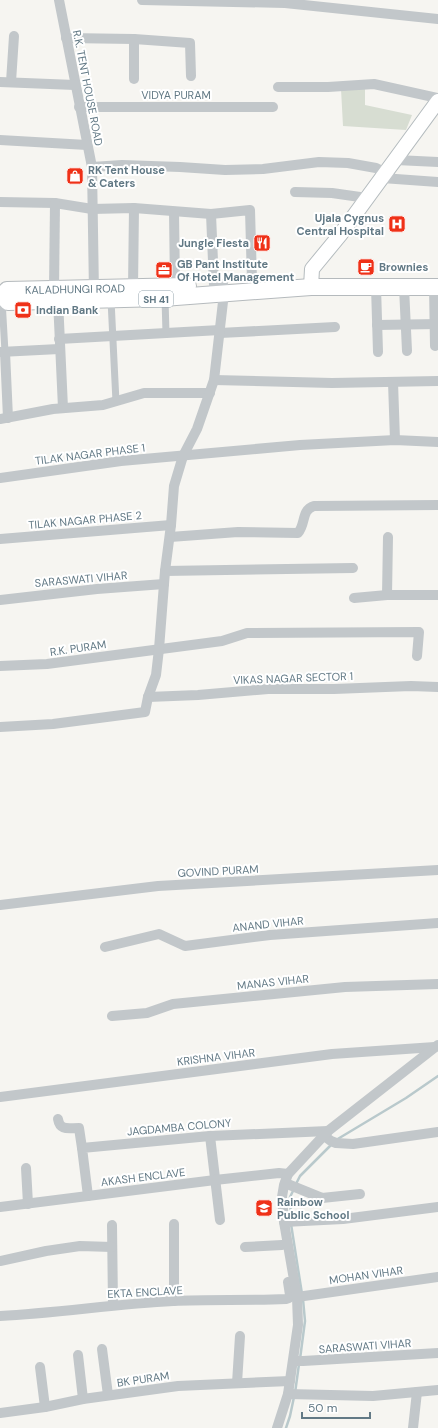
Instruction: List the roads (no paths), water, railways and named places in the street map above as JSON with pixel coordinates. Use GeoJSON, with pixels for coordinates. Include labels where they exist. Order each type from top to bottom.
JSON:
{"type":"FeatureCollection","features":[{"type":"Feature","properties":{"kind":"main road"},"geometry":{"type":"LineString","coordinates":[[310,283],[312,268],[340,235],[396,160],[438,99]]}},
{"type":"Feature","properties":{"kind":"main road","name":"KALADHUNGI ROAD"},"geometry":{"type":"LineString","coordinates":[[220,287],[252,281],[310,283]]}},
{"type":"Feature","properties":{"kind":"main road","name":"KALADHUNGI ROAD"},"geometry":{"type":"LineString","coordinates":[[376,282],[404,287],[437,284]]}},
{"type":"Feature","properties":{"kind":"main road","name":"KALADHUNGI ROAD"},"geometry":{"type":"LineString","coordinates":[[94,294],[111,300],[220,287],[376,282],[437,284]]}},
{"type":"Feature","properties":{"kind":"main road","name":"KALADHUNGI ROAD"},"geometry":{"type":"LineString","coordinates":[[1,296],[7,290],[56,295],[94,294],[133,288],[170,292]]}},
{"type":"Feature","properties":{"kind":"street","name":"R.K. TENT HOUSE ROAD"},"geometry":{"type":"LineString","coordinates":[[59,0],[92,168],[94,294]]}},
{"type":"Feature","properties":{"kind":"street"},"geometry":{"type":"LineString","coordinates":[[142,0],[285,3],[438,19]]}},
{"type":"Feature","properties":{"kind":"street"},"geometry":{"type":"LineString","coordinates":[[11,82],[14,36]]}},
{"type":"Feature","properties":{"kind":"street"},"geometry":{"type":"LineString","coordinates":[[66,38],[134,39],[190,43],[191,76]]}},
{"type":"Feature","properties":{"kind":"street"},"geometry":{"type":"LineString","coordinates":[[134,39],[134,79]]}},
{"type":"Feature","properties":{"kind":"street"},"geometry":{"type":"LineString","coordinates":[[0,82],[75,85]]}},
{"type":"Feature","properties":{"kind":"street"},"geometry":{"type":"LineString","coordinates":[[278,87],[328,87],[374,84],[438,99]]}},
{"type":"Feature","properties":{"kind":"street","name":"VIDYA PURAM"},"geometry":{"type":"LineString","coordinates":[[79,107],[273,107]]}},
{"type":"Feature","properties":{"kind":"street"},"geometry":{"type":"LineString","coordinates":[[0,140],[87,145]]}},
{"type":"Feature","properties":{"kind":"street"},"geometry":{"type":"LineString","coordinates":[[396,160],[438,162]]}},
{"type":"Feature","properties":{"kind":"street"},"geometry":{"type":"LineString","coordinates":[[92,168],[122,165],[225,170],[263,169],[319,162],[348,163],[376,168],[384,175],[438,182]]}},
{"type":"Feature","properties":{"kind":"street"},"geometry":{"type":"LineString","coordinates":[[295,192],[332,193],[367,198]]}},
{"type":"Feature","properties":{"kind":"street"},"geometry":{"type":"LineString","coordinates":[[0,202],[55,203],[92,209],[134,208],[211,214],[250,210],[252,281]]}},
{"type":"Feature","properties":{"kind":"street"},"geometry":{"type":"LineString","coordinates":[[55,203],[56,295],[63,408]]}},
{"type":"Feature","properties":{"kind":"street"},"geometry":{"type":"LineString","coordinates":[[133,288],[134,208]]}},
{"type":"Feature","properties":{"kind":"street"},"geometry":{"type":"LineString","coordinates":[[166,334],[170,292],[174,212]]}},
{"type":"Feature","properties":{"kind":"street"},"geometry":{"type":"LineString","coordinates":[[0,727],[53,724],[145,712],[148,697],[156,675],[174,486],[183,456],[197,429],[214,380],[220,332],[220,287],[211,214]]}},
{"type":"Feature","properties":{"kind":"street"},"geometry":{"type":"LineString","coordinates":[[376,282],[376,325],[378,352]]}},
{"type":"Feature","properties":{"kind":"street"},"geometry":{"type":"LineString","coordinates":[[435,346],[437,284]]}},
{"type":"Feature","properties":{"kind":"street"},"geometry":{"type":"LineString","coordinates":[[404,287],[407,351]]}},
{"type":"Feature","properties":{"kind":"street"},"geometry":{"type":"LineString","coordinates":[[1,296],[4,418],[63,408],[103,405],[144,393],[210,394]]}},
{"type":"Feature","properties":{"kind":"street"},"geometry":{"type":"LineString","coordinates":[[111,300],[116,402]]}},
{"type":"Feature","properties":{"kind":"street"},"geometry":{"type":"LineString","coordinates":[[376,325],[436,324]]}},
{"type":"Feature","properties":{"kind":"street"},"geometry":{"type":"LineString","coordinates":[[2,352],[113,336],[335,327]]}},
{"type":"Feature","properties":{"kind":"street"},"geometry":{"type":"LineString","coordinates":[[214,380],[332,383],[438,381]]}},
{"type":"Feature","properties":{"kind":"street"},"geometry":{"type":"LineString","coordinates":[[393,382],[395,440]]}},
{"type":"Feature","properties":{"kind":"street","name":"TILAK NAGAR PHASE 1"},"geometry":{"type":"LineString","coordinates":[[0,478],[121,462],[300,445],[395,440],[438,442]]}},
{"type":"Feature","properties":{"kind":"street"},"geometry":{"type":"LineString","coordinates":[[170,538],[238,532],[298,533],[305,512],[314,506],[438,505]]}},
{"type":"Feature","properties":{"kind":"street","name":"TILAK NAGAR PHASE 2"},"geometry":{"type":"LineString","coordinates":[[0,539],[171,525]]}},
{"type":"Feature","properties":{"kind":"street"},"geometry":{"type":"LineString","coordinates":[[387,595],[388,537]]}},
{"type":"Feature","properties":{"kind":"street"},"geometry":{"type":"LineString","coordinates":[[165,571],[353,568]]}},
{"type":"Feature","properties":{"kind":"street","name":"SARASWATI VIHAR"},"geometry":{"type":"LineString","coordinates":[[0,600],[96,589],[164,584]]}},
{"type":"Feature","properties":{"kind":"street"},"geometry":{"type":"LineString","coordinates":[[354,598],[387,595],[438,595]]}},
{"type":"Feature","properties":{"kind":"street","name":"R.K. PURAM"},"geometry":{"type":"LineString","coordinates":[[0,666],[47,664],[226,640],[247,633],[419,632],[417,656]]}},
{"type":"Feature","properties":{"kind":"street","name":"VIKAS NAGAR SECTOR 1"},"geometry":{"type":"LineString","coordinates":[[148,697],[198,695],[268,689],[334,689],[412,686],[438,687]]}},
{"type":"Feature","properties":{"kind":"street","name":"GOVIND PURAM"},"geometry":{"type":"LineString","coordinates":[[0,905],[158,886],[438,870]]}},
{"type":"Feature","properties":{"kind":"street","name":"ANAND VIHAR"},"geometry":{"type":"LineString","coordinates":[[105,947],[159,934],[185,946],[270,935],[438,923]]}},
{"type":"Feature","properties":{"kind":"street","name":"MANAS VIHAR"},"geometry":{"type":"LineString","coordinates":[[112,1016],[147,1013],[173,1004],[337,988],[438,984]]}},
{"type":"Feature","properties":{"kind":"street"},"geometry":{"type":"LineString","coordinates":[[277,1428],[293,1394],[290,1381],[298,1361],[298,1296],[287,1220],[282,1197],[291,1183],[329,1138],[437,1046]]}},
{"type":"Feature","properties":{"kind":"street","name":"KRISHNA VIHAR"},"geometry":{"type":"LineString","coordinates":[[0,1097],[332,1054],[437,1046]]}},
{"type":"Feature","properties":{"kind":"street"},"geometry":{"type":"LineString","coordinates":[[58,1119],[59,1125],[62,1127],[79,1128],[88,1196]]}},
{"type":"Feature","properties":{"kind":"street","name":"JAGDAMBA COLONY"},"geometry":{"type":"LineString","coordinates":[[82,1148],[210,1136],[329,1138],[352,1144],[438,1132]]}},
{"type":"Feature","properties":{"kind":"street"},"geometry":{"type":"LineString","coordinates":[[210,1136],[220,1220]]}},
{"type":"Feature","properties":{"kind":"street"},"geometry":{"type":"LineString","coordinates":[[26,1168],[28,1204]]}},
{"type":"Feature","properties":{"kind":"street","name":"AKASH ENCLAVE"},"geometry":{"type":"LineString","coordinates":[[0,1207],[279,1173],[291,1183]]}},
{"type":"Feature","properties":{"kind":"street"},"geometry":{"type":"LineString","coordinates":[[291,1183],[322,1198],[360,1194]]}},
{"type":"Feature","properties":{"kind":"street"},"geometry":{"type":"LineString","coordinates":[[298,1296],[282,1245],[280,1225],[287,1220],[321,1221],[438,1207]]}},
{"type":"Feature","properties":{"kind":"street"},"geometry":{"type":"LineString","coordinates":[[174,1224],[174,1301]]}},
{"type":"Feature","properties":{"kind":"street"},"geometry":{"type":"LineString","coordinates":[[112,1225],[113,1305]]}},
{"type":"Feature","properties":{"kind":"street"},"geometry":{"type":"LineString","coordinates":[[245,1247],[282,1245]]}},
{"type":"Feature","properties":{"kind":"street"},"geometry":{"type":"LineString","coordinates":[[0,1261],[46,1251],[80,1246],[112,1247]]}},
{"type":"Feature","properties":{"kind":"street","name":"MOHAN VIHAR"},"geometry":{"type":"LineString","coordinates":[[298,1296],[438,1277]]}},
{"type":"Feature","properties":{"kind":"street","name":"EKTA ENCLAVE"},"geometry":{"type":"LineString","coordinates":[[0,1316],[113,1305],[174,1301],[259,1301],[286,1299],[298,1296]]}},
{"type":"Feature","properties":{"kind":"street"},"geometry":{"type":"LineString","coordinates":[[237,1383],[240,1336]]}},
{"type":"Feature","properties":{"kind":"street"},"geometry":{"type":"LineString","coordinates":[[102,1349],[108,1396]]}},
{"type":"Feature","properties":{"kind":"street","name":"SARASWATI VIHAR"},"geometry":{"type":"LineString","coordinates":[[298,1361],[438,1353]]}},
{"type":"Feature","properties":{"kind":"street"},"geometry":{"type":"LineString","coordinates":[[78,1355],[83,1399]]}},
{"type":"Feature","properties":{"kind":"street"},"geometry":{"type":"LineString","coordinates":[[40,1367],[45,1407]]}},
{"type":"Feature","properties":{"kind":"street","name":"BK PURAM"},"geometry":{"type":"LineString","coordinates":[[0,1413],[45,1407],[83,1399],[178,1386],[290,1381]]}},
{"type":"Feature","properties":{"kind":"street"},"geometry":{"type":"LineString","coordinates":[[293,1394],[373,1396],[438,1390]]}},
{"type":"Feature","properties":{"kind":"street"},"geometry":{"type":"LineString","coordinates":[[414,1428],[417,1392]]}},
{"type":"Feature","properties":{"kind":"waterway"},"geometry":{"type":"LineString","coordinates":[[336,1140],[406,1098],[438,1076]]}},
{"type":"Feature","properties":{"kind":"waterway"},"geometry":{"type":"LineString","coordinates":[[296,1184],[300,1176],[331,1145]]}},
{"type":"Feature","properties":{"kind":"waterway"},"geometry":{"type":"LineString","coordinates":[[291,1219],[290,1197],[294,1189]]}},
{"type":"Feature","properties":{"kind":"waterway"},"geometry":{"type":"LineString","coordinates":[[291,1224],[302,1294]]}},
{"type":"Feature","properties":{"kind":"waterway"},"geometry":{"type":"LineString","coordinates":[[300,1359],[305,1321],[303,1299]]}},
{"type":"Feature","properties":{"kind":"waterway"},"geometry":{"type":"LineString","coordinates":[[295,1393],[299,1364]]}},
{"type":"Feature","properties":{"kind":"waterway"},"geometry":{"type":"LineString","coordinates":[[286,1428],[294,1397]]}},
{"type":"Feature","properties":{"kind":"place","name":"RK Tent House & Caters"},"geometry":{"type":"Point","coordinates":[75,176]}},
{"type":"Feature","properties":{"kind":"place","name":"Ujala Cygnus Central Hospital"},"geometry":{"type":"Point","coordinates":[397,224]}},
{"type":"Feature","properties":{"kind":"place","name":"Jungle Fiesta"},"geometry":{"type":"Point","coordinates":[262,243]}},
{"type":"Feature","properties":{"kind":"place","name":"Brownies"},"geometry":{"type":"Point","coordinates":[366,267]}},
{"type":"Feature","properties":{"kind":"place","name":"GB Pant Institute Of Hotel Management"},"geometry":{"type":"Point","coordinates":[164,270]}},
{"type":"Feature","properties":{"kind":"place","name":"Indian Bank"},"geometry":{"type":"Point","coordinates":[23,310]}},
{"type":"Feature","properties":{"kind":"place","name":"Rainbow Public School"},"geometry":{"type":"Point","coordinates":[264,1208]}}]}
